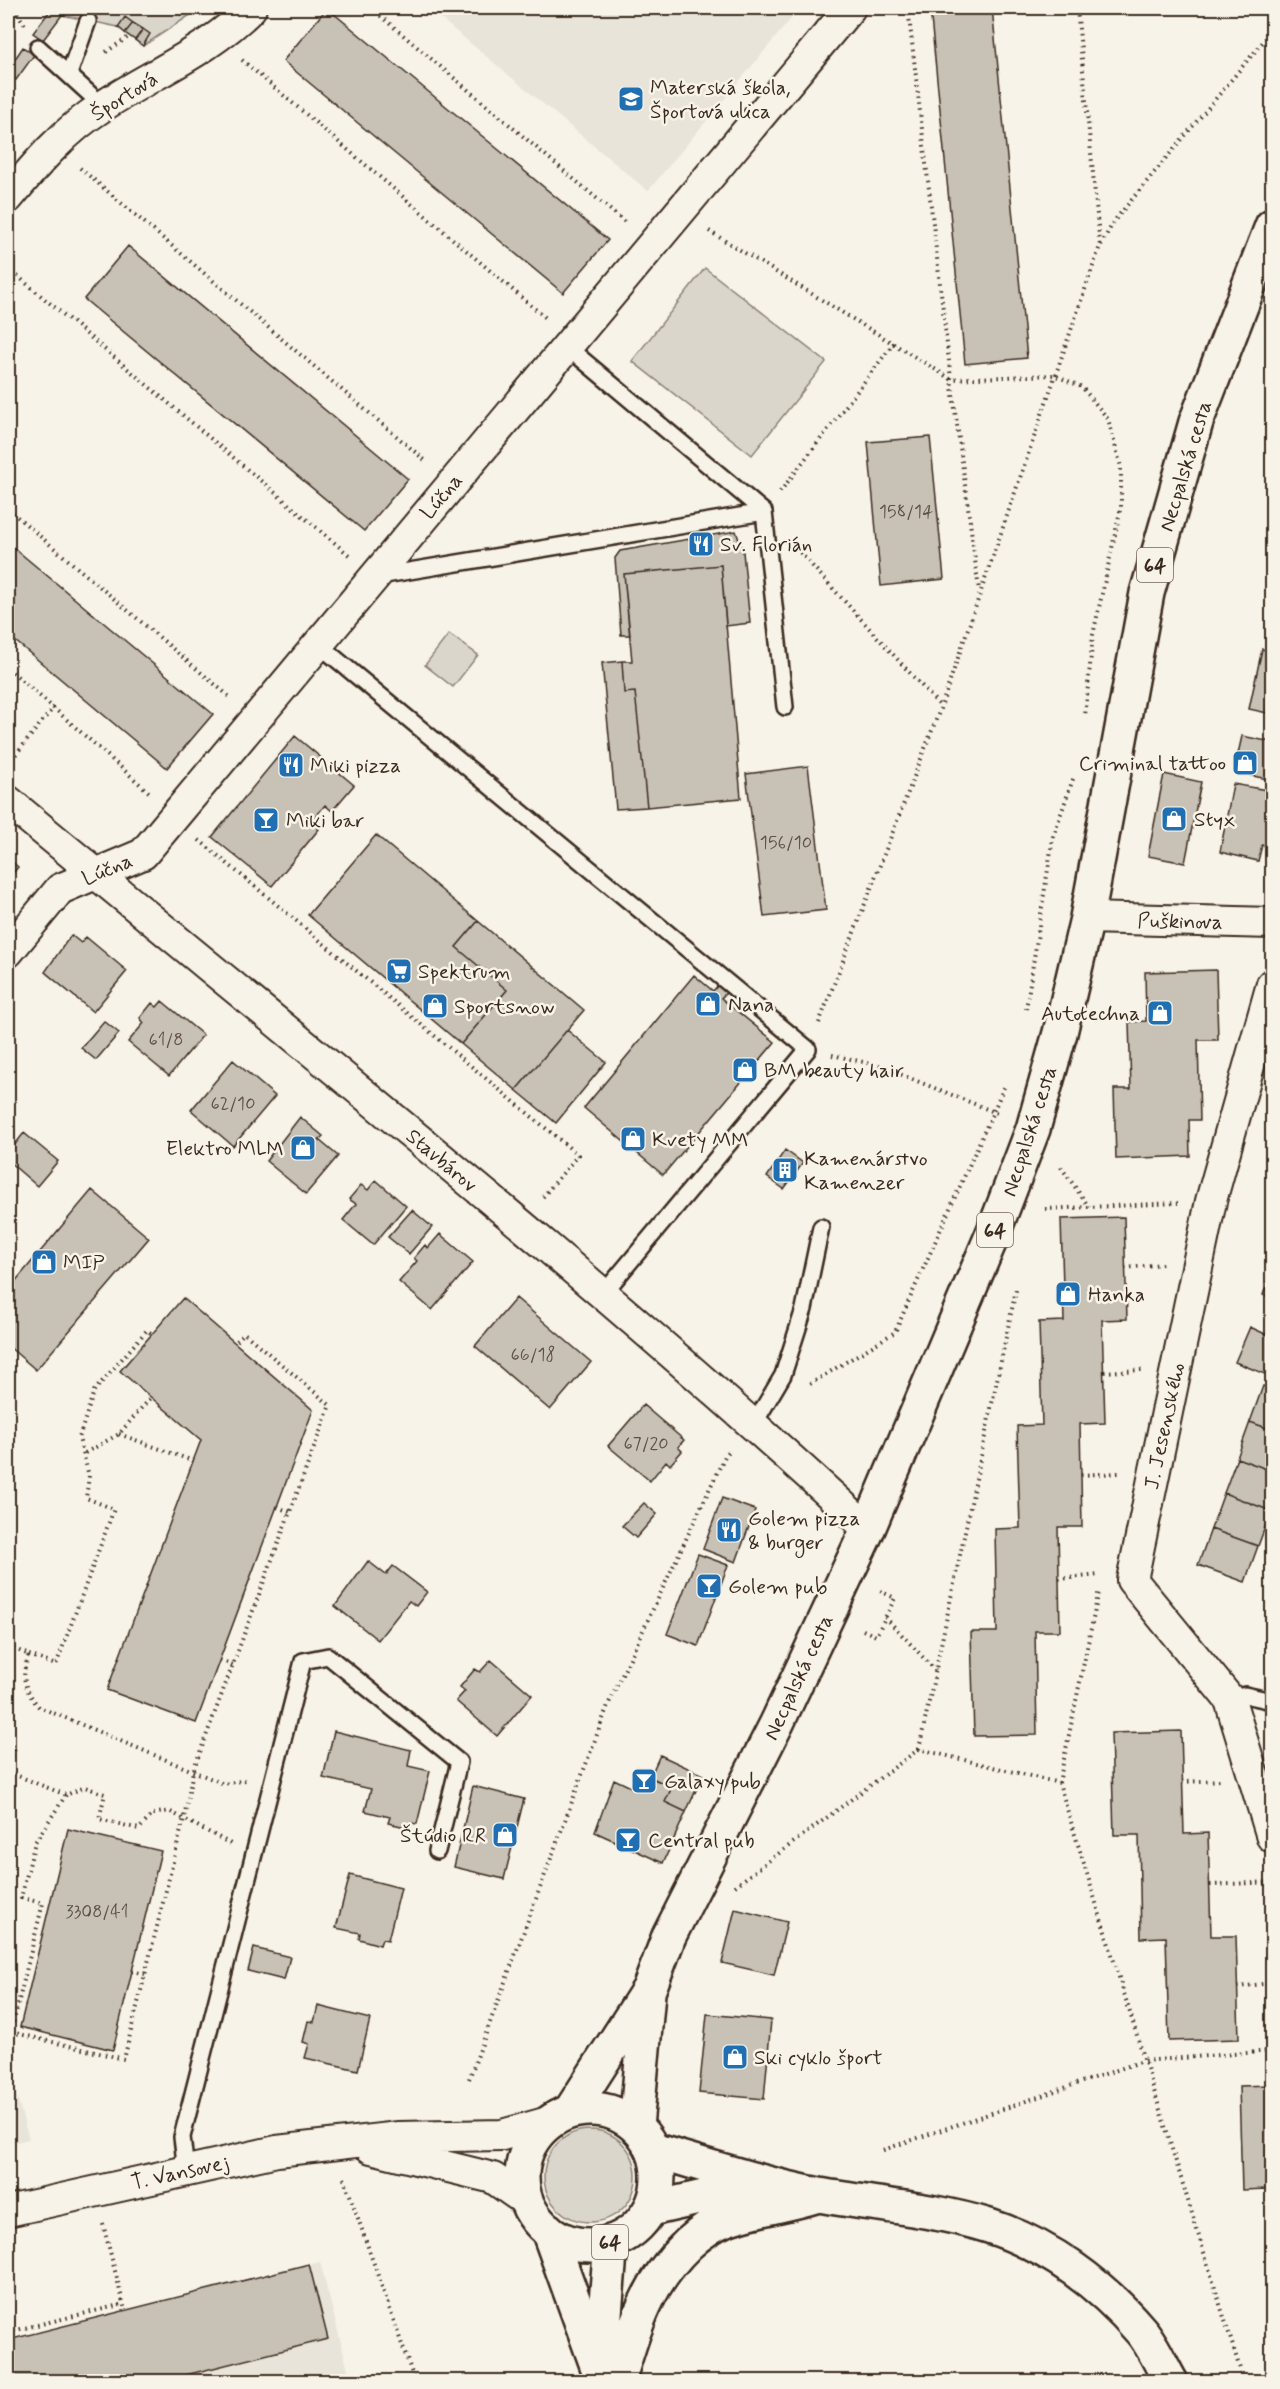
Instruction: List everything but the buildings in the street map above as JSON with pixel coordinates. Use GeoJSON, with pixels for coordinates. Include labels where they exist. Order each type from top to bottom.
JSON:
{"type":"FeatureCollection","features":[{"type":"Feature","properties":{"kind":"main road","name":"Necpalská cesta"},"geometry":{"type":"LineString","coordinates":[[561,2117],[649,1989],[669,1936],[777,1723],[868,1529],[994,1231],[1033,1129],[1060,1033],[1087,918],[1147,593],[1196,422],[1272,226]]}},
{"type":"Feature","properties":{"kind":"main road","name":"Necpalská cesta"},"geometry":{"type":"LineString","coordinates":[[645,2138],[649,1989]]}},
{"type":"Feature","properties":{"kind":"main road"},"geometry":{"type":"LineString","coordinates":[[561,2117],[594,2109],[605,2111],[616,2114],[645,2138],[765,2183],[820,2195],[923,2211],[988,2226],[1022,2239],[1070,2265],[1104,2294],[1142,2332],[1171,2382]]}},
{"type":"Feature","properties":{"kind":"main road","name":"64"},"geometry":{"type":"LineString","coordinates":[[561,2117],[536,2136],[525,2157],[522,2179],[526,2201],[535,2217],[548,2230],[578,2244],[611,2242],[638,2225],[651,2209],[658,2186],[658,2173],[645,2138]]}},
{"type":"Feature","properties":{"kind":"main road"},"geometry":{"type":"LineString","coordinates":[[651,2209],[765,2183]]}},
{"type":"Feature","properties":{"kind":"main road"},"geometry":{"type":"LineString","coordinates":[[607,2378],[654,2283],[672,2259],[693,2239],[725,2219],[820,2195]]}},
{"type":"Feature","properties":{"kind":"main road","name":"64"},"geometry":{"type":"LineString","coordinates":[[548,2230],[607,2378]]}},
{"type":"Feature","properties":{"kind":"main road","name":"64"},"geometry":{"type":"LineString","coordinates":[[607,2378],[611,2242]]}},
{"type":"Feature","properties":{"kind":"street","name":"Lúčna"},"geometry":{"type":"LineString","coordinates":[[8,952],[60,889],[142,854],[257,720],[568,342],[850,8]]}},
{"type":"Feature","properties":{"kind":"street","name":"Športová"},"geometry":{"type":"LineString","coordinates":[[8,198],[52,145],[103,106],[216,39],[249,10]]}},
{"type":"Feature","properties":{"kind":"street","name":"Stavbárov"},"geometry":{"type":"LineString","coordinates":[[8,801],[603,1294],[754,1424],[868,1529]]}},
{"type":"Feature","properties":{"kind":"street","name":"Puškinova"},"geometry":{"type":"LineString","coordinates":[[1087,918],[1272,923]]}},
{"type":"Feature","properties":{"kind":"street","name":"J. Jesenského"},"geometry":{"type":"LineString","coordinates":[[1272,984],[1211,1201],[1132,1580],[1230,1700],[1272,1837]]}},
{"type":"Feature","properties":{"kind":"street","name":"T. Vansovej"},"geometry":{"type":"LineString","coordinates":[[8,2211],[277,2151],[354,2144],[399,2137],[502,2135],[561,2117]]}},
{"type":"Feature","properties":{"kind":"street","name":"T. Vansovej"},"geometry":{"type":"LineString","coordinates":[[354,2144],[493,2178],[526,2201]]}},
{"type":"Feature","properties":{"kind":"lane"},"geometry":{"type":"LineString","coordinates":[[69,74],[88,21]]}},
{"type":"Feature","properties":{"kind":"lane"},"geometry":{"type":"LineString","coordinates":[[38,47],[103,106]]}},
{"type":"Feature","properties":{"kind":"lane"},"geometry":{"type":"LineString","coordinates":[[568,342],[764,512],[785,707]]}},
{"type":"Feature","properties":{"kind":"lane"},"geometry":{"type":"LineString","coordinates":[[374,576],[764,512]]}},
{"type":"Feature","properties":{"kind":"lane"},"geometry":{"type":"LineString","coordinates":[[318,644],[808,1049],[603,1294]]}},
{"type":"Feature","properties":{"kind":"lane"},"geometry":{"type":"LineString","coordinates":[[754,1424],[783,1375],[804,1309],[821,1227]]}},
{"type":"Feature","properties":{"kind":"lane"},"geometry":{"type":"LineString","coordinates":[[186,2171],[182,2138],[303,1661],[328,1656],[459,1762],[437,1851]]}},
{"type":"Feature","properties":{"kind":"lane"},"geometry":{"type":"LineString","coordinates":[[1230,1700],[1245,1695],[1272,1701]]}},
{"type":"Feature","properties":{"kind":"path"},"geometry":{"type":"LineString","coordinates":[[371,8],[650,244]]}},
{"type":"Feature","properties":{"kind":"path"},"geometry":{"type":"LineString","coordinates":[[909,8],[951,379],[980,594]]}},
{"type":"Feature","properties":{"kind":"path"},"geometry":{"type":"LineString","coordinates":[[1077,8],[1100,246]]}},
{"type":"Feature","properties":{"kind":"path"},"geometry":{"type":"LineString","coordinates":[[986,1109],[877,1065],[808,1049],[940,707],[1100,246],[1114,221],[1272,31]]}},
{"type":"Feature","properties":{"kind":"path"},"geometry":{"type":"LineString","coordinates":[[216,39],[568,342]]}},
{"type":"Feature","properties":{"kind":"path"},"geometry":{"type":"LineString","coordinates":[[52,145],[452,483]]}},
{"type":"Feature","properties":{"kind":"path"},"geometry":{"type":"LineString","coordinates":[[678,212],[951,379],[1054,375],[1082,387],[1108,419],[1121,467],[1121,507],[1093,635],[1084,724]]}},
{"type":"Feature","properties":{"kind":"path"},"geometry":{"type":"LineString","coordinates":[[8,268],[374,576]]}},
{"type":"Feature","properties":{"kind":"path"},"geometry":{"type":"LineString","coordinates":[[894,343],[764,512],[940,707]]}},
{"type":"Feature","properties":{"kind":"path"},"geometry":{"type":"LineString","coordinates":[[8,509],[257,720]]}},
{"type":"Feature","properties":{"kind":"path"},"geometry":{"type":"LineString","coordinates":[[8,668],[149,792],[173,818],[578,1155],[519,1225]]}},
{"type":"Feature","properties":{"kind":"path"},"geometry":{"type":"LineString","coordinates":[[8,764],[54,707]]}},
{"type":"Feature","properties":{"kind":"path"},"geometry":{"type":"LineString","coordinates":[[1025,1017],[1053,837],[1076,771]]}},
{"type":"Feature","properties":{"kind":"path"},"geometry":{"type":"LineString","coordinates":[[800,1390],[896,1332],[1007,1080]]}},
{"type":"Feature","properties":{"kind":"path"},"geometry":{"type":"LineString","coordinates":[[1061,1167],[1089,1207]]}},
{"type":"Feature","properties":{"kind":"path"},"geometry":{"type":"LineString","coordinates":[[1046,1209],[1211,1201]]}},
{"type":"Feature","properties":{"kind":"path"},"geometry":{"type":"LineString","coordinates":[[732,1889],[919,1749],[1016,1290]]}},
{"type":"Feature","properties":{"kind":"path"},"geometry":{"type":"LineString","coordinates":[[8,1646],[56,1665],[114,1509],[86,1498],[89,1476],[85,1453],[79,1438],[94,1391],[147,1330],[152,1334]]}},
{"type":"Feature","properties":{"kind":"path"},"geometry":{"type":"LineString","coordinates":[[234,1846],[184,1818],[169,1811],[153,1814],[139,1829],[99,1820],[105,1794],[85,1787],[66,1796],[35,1842],[21,1898],[43,1903],[11,2032],[124,2059],[184,1818],[193,1771],[330,1405],[244,1333],[235,1343]]}},
{"type":"Feature","properties":{"kind":"path"},"geometry":{"type":"LineString","coordinates":[[85,1453],[119,1434],[151,1397]]}},
{"type":"Feature","properties":{"kind":"path"},"geometry":{"type":"LineString","coordinates":[[469,2079],[608,1705],[725,1456],[754,1424]]}},
{"type":"Feature","properties":{"kind":"path"},"geometry":{"type":"LineString","coordinates":[[119,1434],[193,1461]]}},
{"type":"Feature","properties":{"kind":"path"},"geometry":{"type":"LineString","coordinates":[[277,1507],[290,1512]]}},
{"type":"Feature","properties":{"kind":"path"},"geometry":{"type":"LineString","coordinates":[[1102,1575],[1059,1783],[1244,2382]]}},
{"type":"Feature","properties":{"kind":"path"},"geometry":{"type":"LineString","coordinates":[[863,1630],[876,1636],[895,1598],[880,1591]]}},
{"type":"Feature","properties":{"kind":"path"},"geometry":{"type":"LineString","coordinates":[[885,1617],[936,1671]]}},
{"type":"Feature","properties":{"kind":"path"},"geometry":{"type":"LineString","coordinates":[[29,1655],[23,1670],[25,1690],[39,1707],[224,1784],[246,1781],[261,1766],[262,1760],[277,1764]]}},
{"type":"Feature","properties":{"kind":"path"},"geometry":{"type":"LineString","coordinates":[[220,1660],[233,1665]]}},
{"type":"Feature","properties":{"kind":"path"},"geometry":{"type":"LineString","coordinates":[[8,1742],[16,1746],[8,1767]]}},
{"type":"Feature","properties":{"kind":"path"},"geometry":{"type":"LineString","coordinates":[[919,1749],[1059,1783]]}},
{"type":"Feature","properties":{"kind":"path"},"geometry":{"type":"LineString","coordinates":[[8,1772],[66,1796]]}},
{"type":"Feature","properties":{"kind":"path"},"geometry":{"type":"LineString","coordinates":[[1210,1885],[1272,1882]]}},
{"type":"Feature","properties":{"kind":"path"},"geometry":{"type":"LineString","coordinates":[[132,1971],[145,1974]]}},
{"type":"Feature","properties":{"kind":"path"},"geometry":{"type":"LineString","coordinates":[[1237,1987],[1272,1983]]}},
{"type":"Feature","properties":{"kind":"path"},"geometry":{"type":"LineString","coordinates":[[883,2150],[1143,2061],[1272,2051]]}},
{"type":"Feature","properties":{"kind":"path"},"geometry":{"type":"LineString","coordinates":[[341,2171],[415,2382]]}},
{"type":"Feature","properties":{"kind":"path"},"geometry":{"type":"LineString","coordinates":[[95,2191],[125,2310]]}},
{"type":"Feature","properties":{"kind":"path"},"geometry":{"type":"LineString","coordinates":[[8,2332],[124,2304]]}},
{"type":"Feature","properties":{"kind":"shaded area"},"geometry":{"type":"Polygon","coordinates":[[[53,8],[201,8],[143,46],[118,27],[62,15],[53,8]]]}},
{"type":"Feature","properties":{"kind":"shaded area","name":"Materská škola, Športová ulica"},"geometry":{"type":"Polygon","coordinates":[[[428,8],[800,8],[648,191],[428,8]]]}},
{"type":"Feature","properties":{"kind":"shaded area"},"geometry":{"type":"Polygon","coordinates":[[[705,268],[826,362],[752,455],[632,361],[705,268]]]}},
{"type":"Feature","properties":{"kind":"shaded area"},"geometry":{"type":"Polygon","coordinates":[[[449,634],[478,655],[453,687],[425,665],[449,634]]]}},
{"type":"Feature","properties":{"kind":"shaded area"},"geometry":{"type":"Polygon","coordinates":[[[8,2066],[29,2139],[8,2144],[8,2066]]]}},
{"type":"Feature","properties":{"kind":"shaded area"},"geometry":{"type":"Polygon","coordinates":[[[590,2130],[608,2133],[623,2143],[633,2158],[636,2176],[633,2194],[623,2209],[608,2219],[590,2222],[572,2219],[557,2209],[547,2194],[544,2176],[547,2158],[557,2143],[572,2133],[590,2130]]]}},
{"type":"Feature","properties":{"kind":"shaded area"},"geometry":{"type":"Polygon","coordinates":[[[320,2262],[351,2381],[8,2382],[8,2340],[320,2262]]]}},
{"type":"Feature","properties":{"kind":"place","name":"Materská škola, Športová ulica"},"geometry":{"type":"Point","coordinates":[631,99]}},
{"type":"Feature","properties":{"kind":"place","name":"Sv. Florián"},"geometry":{"type":"Point","coordinates":[701,544]}},
{"type":"Feature","properties":{"kind":"place","name":"Criminal tattoo"},"geometry":{"type":"Point","coordinates":[1245,763]}},
{"type":"Feature","properties":{"kind":"place","name":"Miki pizza"},"geometry":{"type":"Point","coordinates":[291,765]}},
{"type":"Feature","properties":{"kind":"place","name":"Styx"},"geometry":{"type":"Point","coordinates":[1174,819]}},
{"type":"Feature","properties":{"kind":"place","name":"Miki bar"},"geometry":{"type":"Point","coordinates":[266,820]}},
{"type":"Feature","properties":{"kind":"place","name":"Spektrum"},"geometry":{"type":"Point","coordinates":[399,971]}},
{"type":"Feature","properties":{"kind":"place","name":"Nana"},"geometry":{"type":"Point","coordinates":[708,1004]}},
{"type":"Feature","properties":{"kind":"place","name":"Sportsnow"},"geometry":{"type":"Point","coordinates":[435,1006]}},
{"type":"Feature","properties":{"kind":"place","name":"Autotechna"},"geometry":{"type":"Point","coordinates":[1160,1013]}},
{"type":"Feature","properties":{"kind":"place","name":"BM beauty hair"},"geometry":{"type":"Point","coordinates":[745,1070]}},
{"type":"Feature","properties":{"kind":"place","name":"Kvety MM"},"geometry":{"type":"Point","coordinates":[633,1139]}},
{"type":"Feature","properties":{"kind":"place","name":"Elektro MLM"},"geometry":{"type":"Point","coordinates":[303,1148]}},
{"type":"Feature","properties":{"kind":"place","name":"Kamenárstvo Kamenzer"},"geometry":{"type":"Point","coordinates":[785,1170]}},
{"type":"Feature","properties":{"kind":"place","name":"MIP"},"geometry":{"type":"Point","coordinates":[44,1262]}},
{"type":"Feature","properties":{"kind":"place","name":"Hanka"},"geometry":{"type":"Point","coordinates":[1068,1294]}},
{"type":"Feature","properties":{"kind":"place","name":"Golem pizza & burger"},"geometry":{"type":"Point","coordinates":[729,1530]}},
{"type":"Feature","properties":{"kind":"place","name":"Golem pub"},"geometry":{"type":"Point","coordinates":[709,1586]}},
{"type":"Feature","properties":{"kind":"place","name":"Galaxy pub"},"geometry":{"type":"Point","coordinates":[644,1781]}},
{"type":"Feature","properties":{"kind":"place","name":"Štúdio RR"},"geometry":{"type":"Point","coordinates":[505,1835]}},
{"type":"Feature","properties":{"kind":"place","name":"Central pub"},"geometry":{"type":"Point","coordinates":[628,1840]}},
{"type":"Feature","properties":{"kind":"place","name":"Ski cyklo šport"},"geometry":{"type":"Point","coordinates":[735,2057]}}]}
